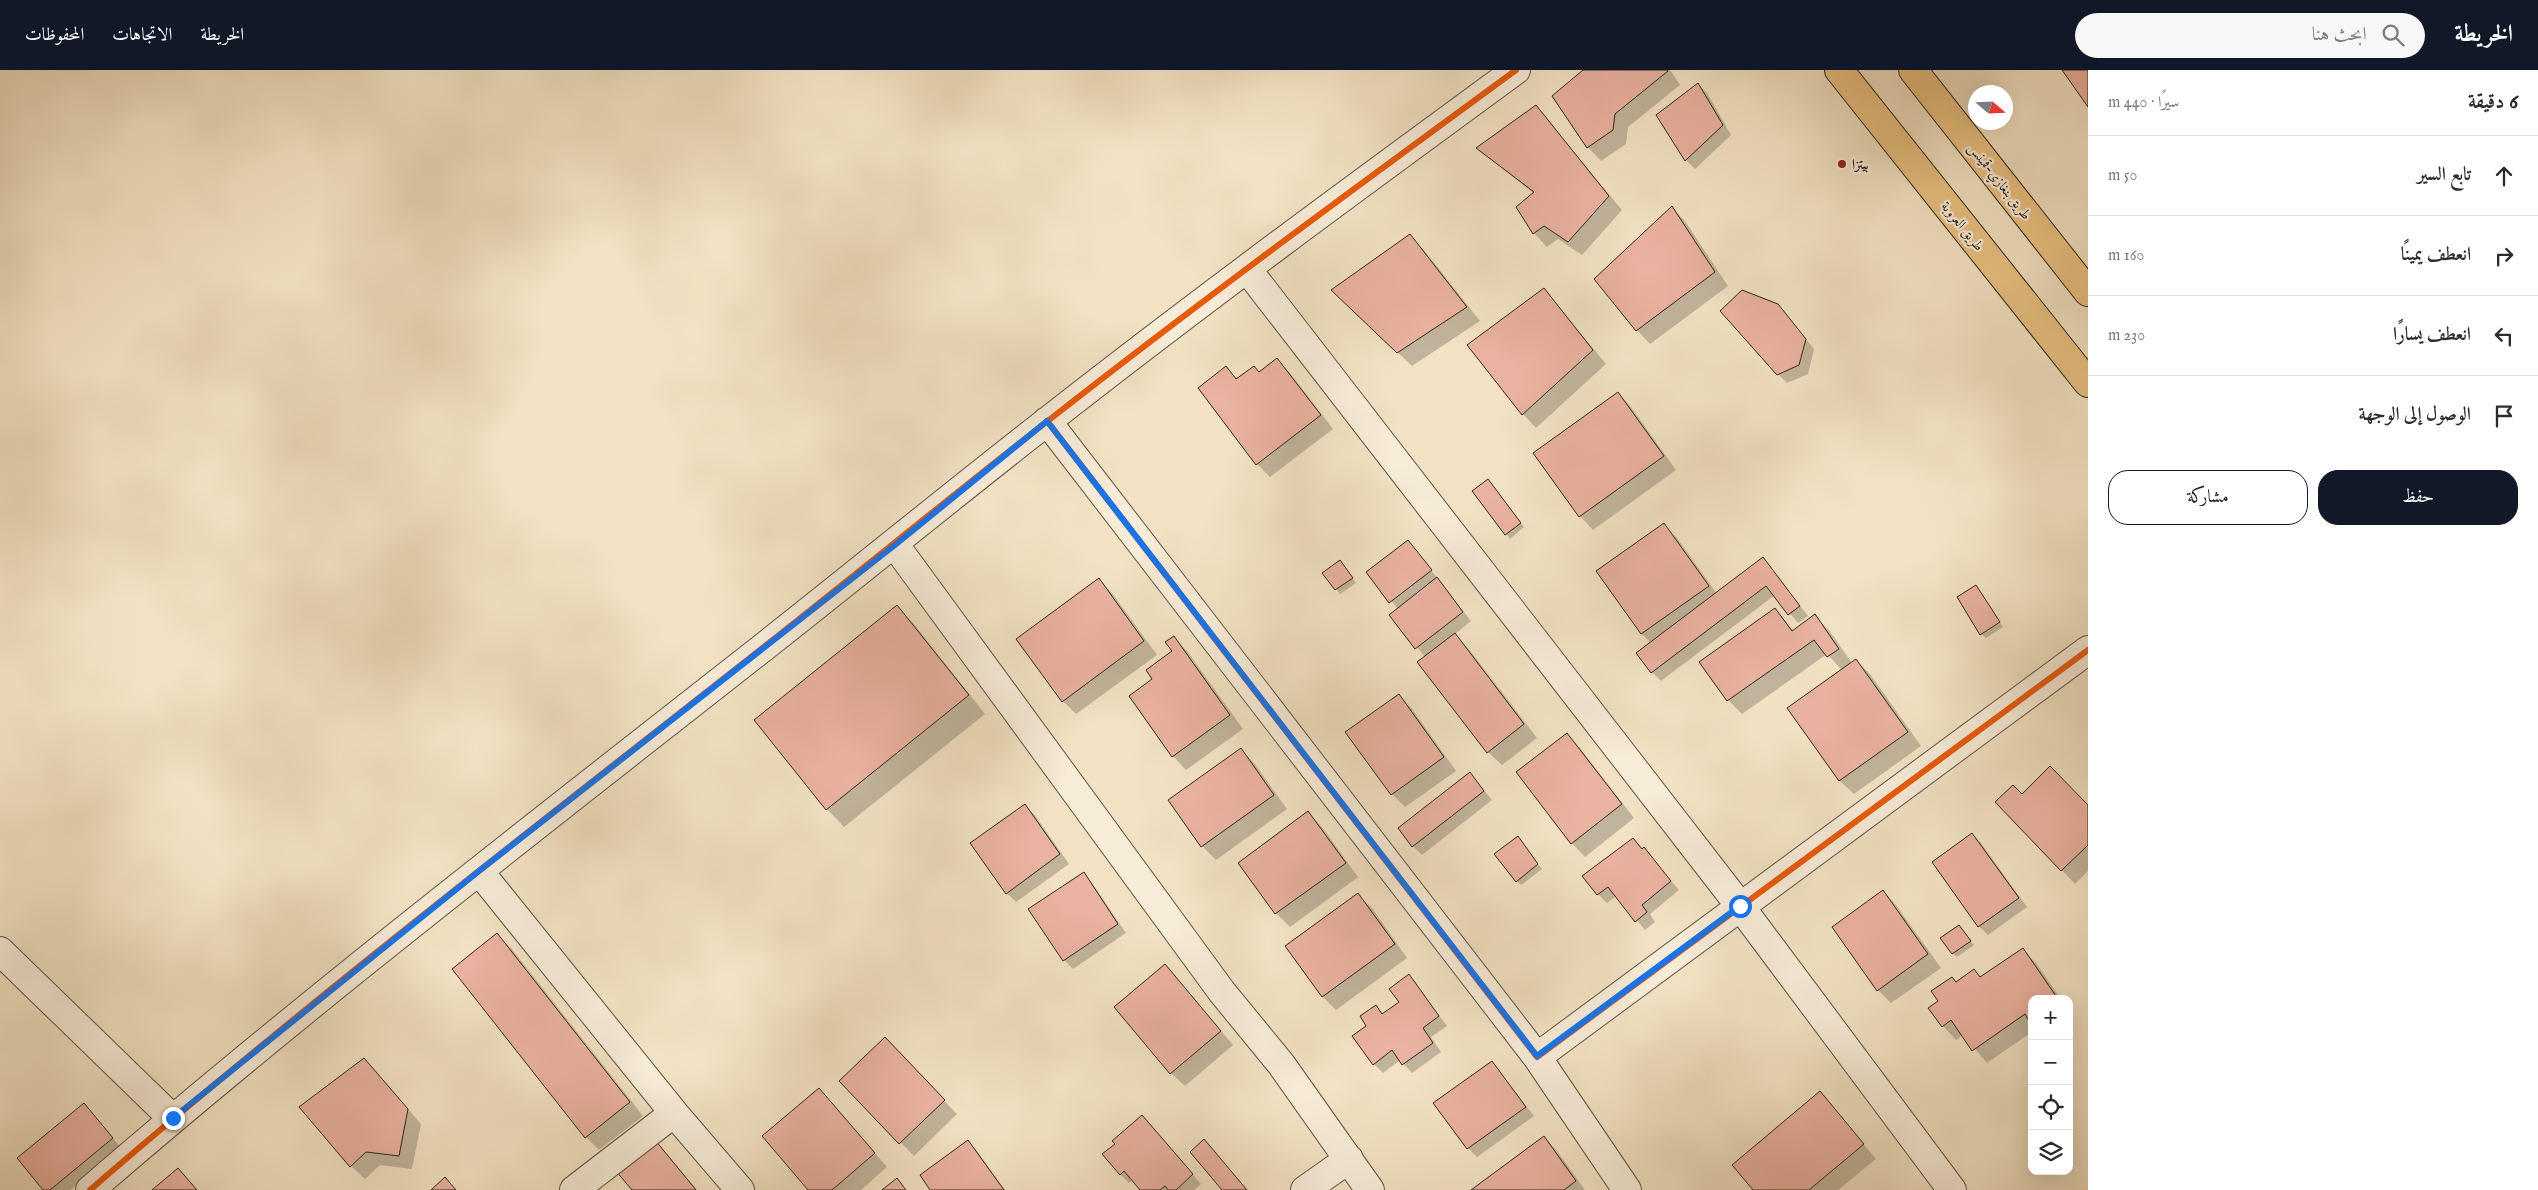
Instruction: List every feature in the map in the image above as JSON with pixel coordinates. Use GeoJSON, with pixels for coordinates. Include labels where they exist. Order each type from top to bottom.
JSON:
{"type":"FeatureCollection","features":[{"type":"Feature","properties":{"kind":"main road","name":"طريق العروبة"},"geometry":{"type":"LineString","coordinates":[[1839,70],[2088,383]]}},
{"type":"Feature","properties":{"kind":"main road","name":"طريق بنغازي-قمينس"},"geometry":{"type":"LineString","coordinates":[[1913,70],[2088,292]]}},
{"type":"Feature","properties":{"kind":"street"},"geometry":{"type":"LineString","coordinates":[[90,1190],[173,1118],[479,871],[895,545],[1047,421],[1247,269],[1516,70]]}},
{"type":"Feature","properties":{"kind":"street"},"geometry":{"type":"LineString","coordinates":[[1247,269],[1740,906],[1952,1190]]}},
{"type":"Feature","properties":{"kind":"street"},"geometry":{"type":"LineString","coordinates":[[1047,421],[1537,1056],[1627,1190]]}},
{"type":"Feature","properties":{"kind":"street"},"geometry":{"type":"LineString","coordinates":[[895,545],[1210,976],[1281,1064],[1370,1190]]}},
{"type":"Feature","properties":{"kind":"street"},"geometry":{"type":"LineString","coordinates":[[1537,1056],[2088,650]]}},
{"type":"Feature","properties":{"kind":"street"},"geometry":{"type":"LineString","coordinates":[[479,871],[674,1114],[740,1190]]}},
{"type":"Feature","properties":{"kind":"street"},"geometry":{"type":"LineString","coordinates":[[0,951],[173,1118]]}},
{"type":"Feature","properties":{"kind":"street"},"geometry":{"type":"LineString","coordinates":[[574,1190],[674,1114]]}},
{"type":"Feature","properties":{"kind":"street"},"geometry":{"type":"LineString","coordinates":[[1305,1190],[1349,1159]]}},
{"type":"Feature","properties":{"kind":"building"},"geometry":{"type":"Polygon","coordinates":[[[1583,70],[1668,71],[1615,114],[1613,130],[1587,148],[1552,96],[1583,70]]]}},
{"type":"Feature","properties":{"kind":"building"},"geometry":{"type":"Polygon","coordinates":[[[2062,70],[2088,70],[2088,107],[2062,70]]]}},
{"type":"Feature","properties":{"kind":"building"},"geometry":{"type":"Polygon","coordinates":[[[1698,83],[1723,125],[1685,161],[1656,115],[1698,83]]]}},
{"type":"Feature","properties":{"kind":"building"},"geometry":{"type":"Polygon","coordinates":[[[1536,105],[1609,196],[1568,242],[1544,226],[1533,234],[1516,207],[1534,192],[1476,148],[1536,105]]]}},
{"type":"Feature","properties":{"kind":"building"},"geometry":{"type":"Polygon","coordinates":[[[1672,206],[1715,272],[1636,331],[1594,279],[1672,206]]]}},
{"type":"Feature","properties":{"kind":"building"},"geometry":{"type":"Polygon","coordinates":[[[1410,234],[1467,307],[1397,353],[1331,290],[1410,234]]]}},
{"type":"Feature","properties":{"kind":"building"},"geometry":{"type":"Polygon","coordinates":[[[1544,288],[1593,350],[1522,415],[1467,345],[1544,288]]]}},
{"type":"Feature","properties":{"kind":"building"},"geometry":{"type":"Polygon","coordinates":[[[1742,290],[1778,304],[1806,339],[1799,365],[1777,375],[1720,311],[1742,290]]]}},
{"type":"Feature","properties":{"kind":"building"},"geometry":{"type":"Polygon","coordinates":[[[1277,358],[1321,415],[1256,465],[1198,388],[1226,366],[1236,379],[1254,366],[1259,372],[1277,358]]]}},
{"type":"Feature","properties":{"kind":"building"},"geometry":{"type":"Polygon","coordinates":[[[1618,392],[1664,456],[1579,517],[1533,453],[1618,392]]]}},
{"type":"Feature","properties":{"kind":"building"},"geometry":{"type":"Polygon","coordinates":[[[1488,479],[1521,523],[1505,535],[1472,491],[1488,479]]]}},
{"type":"Feature","properties":{"kind":"building"},"geometry":{"type":"Polygon","coordinates":[[[1664,523],[1709,586],[1641,634],[1596,571],[1664,523]]]}},
{"type":"Feature","properties":{"kind":"building"},"geometry":{"type":"Polygon","coordinates":[[[1408,540],[1432,570],[1389,603],[1366,572],[1408,540]]]}},
{"type":"Feature","properties":{"kind":"building"},"geometry":{"type":"Polygon","coordinates":[[[1763,557],[1800,606],[1788,615],[1766,586],[1651,673],[1636,653],[1763,557]]]}},
{"type":"Feature","properties":{"kind":"building"},"geometry":{"type":"Polygon","coordinates":[[[1340,560],[1353,578],[1335,590],[1322,573],[1340,560]]]}},
{"type":"Feature","properties":{"kind":"building"},"geometry":{"type":"Polygon","coordinates":[[[1437,577],[1463,612],[1415,649],[1389,615],[1437,577]]]}},
{"type":"Feature","properties":{"kind":"building"},"geometry":{"type":"Polygon","coordinates":[[[1099,578],[1144,641],[1062,702],[1016,639],[1099,578]]]}},
{"type":"Feature","properties":{"kind":"building"},"geometry":{"type":"Polygon","coordinates":[[[1976,585],[2000,622],[1980,635],[1957,597],[1976,585]]]}},
{"type":"Feature","properties":{"kind":"building"},"geometry":{"type":"Polygon","coordinates":[[[897,605],[969,695],[826,810],[754,720],[897,605]]]}},
{"type":"Feature","properties":{"kind":"building"},"geometry":{"type":"Polygon","coordinates":[[[1775,608],[1792,631],[1815,614],[1839,649],[1827,657],[1814,640],[1727,701],[1699,662],[1775,608]]]}},
{"type":"Feature","properties":{"kind":"building"},"geometry":{"type":"Polygon","coordinates":[[[1455,633],[1524,724],[1487,753],[1417,662],[1455,633]]]}},
{"type":"Feature","properties":{"kind":"building"},"geometry":{"type":"Polygon","coordinates":[[[1174,636],[1230,715],[1172,757],[1129,696],[1152,679],[1146,670],[1172,651],[1165,642],[1174,636]]]}},
{"type":"Feature","properties":{"kind":"building"},"geometry":{"type":"Polygon","coordinates":[[[1856,659],[1908,732],[1839,781],[1787,708],[1856,659]]]}},
{"type":"Feature","properties":{"kind":"building"},"geometry":{"type":"Polygon","coordinates":[[[1399,694],[1444,757],[1391,795],[1345,732],[1399,694]]]}},
{"type":"Feature","properties":{"kind":"building"},"geometry":{"type":"Polygon","coordinates":[[[1567,733],[1622,804],[1571,844],[1516,772],[1567,733]]]}},
{"type":"Feature","properties":{"kind":"building"},"geometry":{"type":"Polygon","coordinates":[[[1241,748],[1274,795],[1201,847],[1168,800],[1241,748]]]}},
{"type":"Feature","properties":{"kind":"building"},"geometry":{"type":"Polygon","coordinates":[[[2050,766],[2088,805],[2088,845],[2061,871],[1995,802],[2013,785],[2022,794],[2050,766]]]}},
{"type":"Feature","properties":{"kind":"building"},"geometry":{"type":"Polygon","coordinates":[[[1470,772],[1484,791],[1412,847],[1398,828],[1470,772]]]}},
{"type":"Feature","properties":{"kind":"building"},"geometry":{"type":"Polygon","coordinates":[[[1025,804],[1060,854],[1006,894],[970,843],[1025,804]]]}},
{"type":"Feature","properties":{"kind":"building"},"geometry":{"type":"Polygon","coordinates":[[[1308,811],[1346,863],[1275,914],[1238,863],[1308,811]]]}},
{"type":"Feature","properties":{"kind":"building"},"geometry":{"type":"Polygon","coordinates":[[[1972,833],[2019,898],[1978,927],[1932,862],[1972,833]]]}},
{"type":"Feature","properties":{"kind":"building"},"geometry":{"type":"Polygon","coordinates":[[[1518,836],[1538,864],[1516,882],[1494,854],[1518,836]]]}},
{"type":"Feature","properties":{"kind":"building"},"geometry":{"type":"Polygon","coordinates":[[[1633,838],[1642,849],[1644,847],[1671,881],[1642,905],[1647,912],[1635,922],[1608,887],[1597,895],[1582,876],[1633,838]]]}},
{"type":"Feature","properties":{"kind":"building"},"geometry":{"type":"Polygon","coordinates":[[[1084,872],[1118,924],[1063,961],[1028,909],[1084,872]]]}},
{"type":"Feature","properties":{"kind":"building"},"geometry":{"type":"Polygon","coordinates":[[[1883,890],[1928,954],[1877,991],[1832,927],[1883,890]]]}},
{"type":"Feature","properties":{"kind":"building"},"geometry":{"type":"Polygon","coordinates":[[[1358,893],[1395,944],[1322,997],[1285,946],[1358,893]]]}},
{"type":"Feature","properties":{"kind":"building"},"geometry":{"type":"Polygon","coordinates":[[[1959,925],[1971,941],[1952,954],[1940,938],[1959,925]]]}},
{"type":"Feature","properties":{"kind":"building"},"geometry":{"type":"Polygon","coordinates":[[[497,933],[630,1102],[585,1138],[452,969],[497,933]]]}},
{"type":"Feature","properties":{"kind":"building"},"geometry":{"type":"Polygon","coordinates":[[[2023,948],[2055,995],[2028,995],[2028,1019],[2025,1014],[1972,1051],[1951,1020],[1942,1027],[1928,1008],[1938,1001],[1931,991],[1952,977],[1956,982],[1974,969],[1980,977],[2023,948]]]}},
{"type":"Feature","properties":{"kind":"building"},"geometry":{"type":"Polygon","coordinates":[[[1165,964],[1221,1031],[1170,1074],[1114,1007],[1165,964]]]}},
{"type":"Feature","properties":{"kind":"building"},"geometry":{"type":"Polygon","coordinates":[[[1409,974],[1439,1016],[1423,1028],[1433,1043],[1402,1065],[1392,1050],[1373,1065],[1352,1036],[1366,1026],[1360,1016],[1376,1005],[1382,1014],[1399,1002],[1389,989],[1409,974]]]}},
{"type":"Feature","properties":{"kind":"building"},"geometry":{"type":"Polygon","coordinates":[[[885,1037],[945,1100],[899,1144],[839,1081],[885,1037]]]}},
{"type":"Feature","properties":{"kind":"building"},"geometry":{"type":"Polygon","coordinates":[[[364,1058],[408,1109],[399,1156],[366,1152],[350,1167],[299,1107],[364,1058]]]}},
{"type":"Feature","properties":{"kind":"building"},"geometry":{"type":"Polygon","coordinates":[[[1492,1061],[1526,1107],[1467,1149],[1433,1103],[1492,1061]]]}},
{"type":"Feature","properties":{"kind":"building"},"geometry":{"type":"Polygon","coordinates":[[[819,1088],[875,1153],[832,1190],[808,1190],[762,1136],[819,1088]]]}},
{"type":"Feature","properties":{"kind":"building"},"geometry":{"type":"Polygon","coordinates":[[[1820,1091],[1864,1144],[1809,1190],[1753,1190],[1732,1165],[1820,1091]]]}},
{"type":"Feature","properties":{"kind":"building"},"geometry":{"type":"Polygon","coordinates":[[[84,1103],[113,1138],[50,1190],[43,1190],[17,1158],[84,1103]]]}},
{"type":"Feature","properties":{"kind":"building"},"geometry":{"type":"Polygon","coordinates":[[[1142,1115],[1193,1174],[1176,1190],[1168,1190],[1165,1186],[1160,1190],[1140,1190],[1124,1171],[1120,1175],[1102,1154],[1115,1144],[1112,1141],[1142,1115]]]}},
{"type":"Feature","properties":{"kind":"building"},"geometry":{"type":"Polygon","coordinates":[[[1544,1136],[1576,1181],[1564,1190],[1471,1190],[1544,1136]]]}},
{"type":"Feature","properties":{"kind":"building"},"geometry":{"type":"Polygon","coordinates":[[[1204,1139],[1247,1190],[1222,1190],[1190,1152],[1204,1139]]]}},
{"type":"Feature","properties":{"kind":"building"},"geometry":{"type":"Polygon","coordinates":[[[655,1140],[696,1190],[632,1190],[616,1171],[655,1140]]]}},
{"type":"Feature","properties":{"kind":"building"},"geometry":{"type":"Polygon","coordinates":[[[968,1140],[1004,1190],[930,1190],[920,1175],[968,1140]]]}},
{"type":"Feature","properties":{"kind":"building"},"geometry":{"type":"Polygon","coordinates":[[[178,1168],[197,1190],[152,1190],[178,1168]]]}},
{"type":"Feature","properties":{"kind":"building"},"geometry":{"type":"Polygon","coordinates":[[[445,1177],[456,1190],[431,1190],[445,1177]]]}},
{"type":"Feature","properties":{"kind":"building"},"geometry":{"type":"Polygon","coordinates":[[[897,1178],[906,1190],[882,1190],[897,1178]]]}},
{"type":"Feature","properties":{"kind":"cycle path"},"geometry":{"type":"LineString","coordinates":[[90,1190],[326,993],[1107,375],[1516,70]]}},
{"type":"Feature","properties":{"kind":"cycle path"},"geometry":{"type":"LineString","coordinates":[[1047,421],[1537,1057],[2088,650]]}},
{"type":"Feature","properties":{"kind":"place","name":"بيتزا"},"geometry":{"type":"Point","coordinates":[1842,164]}},
{"type":"Feature","properties":{"kind":"route"},"geometry":{"type":"LineString","coordinates":[[173,1118],[479,871],[895,545],[1047,421],[1537,1056],[1740,906]]}}]}
